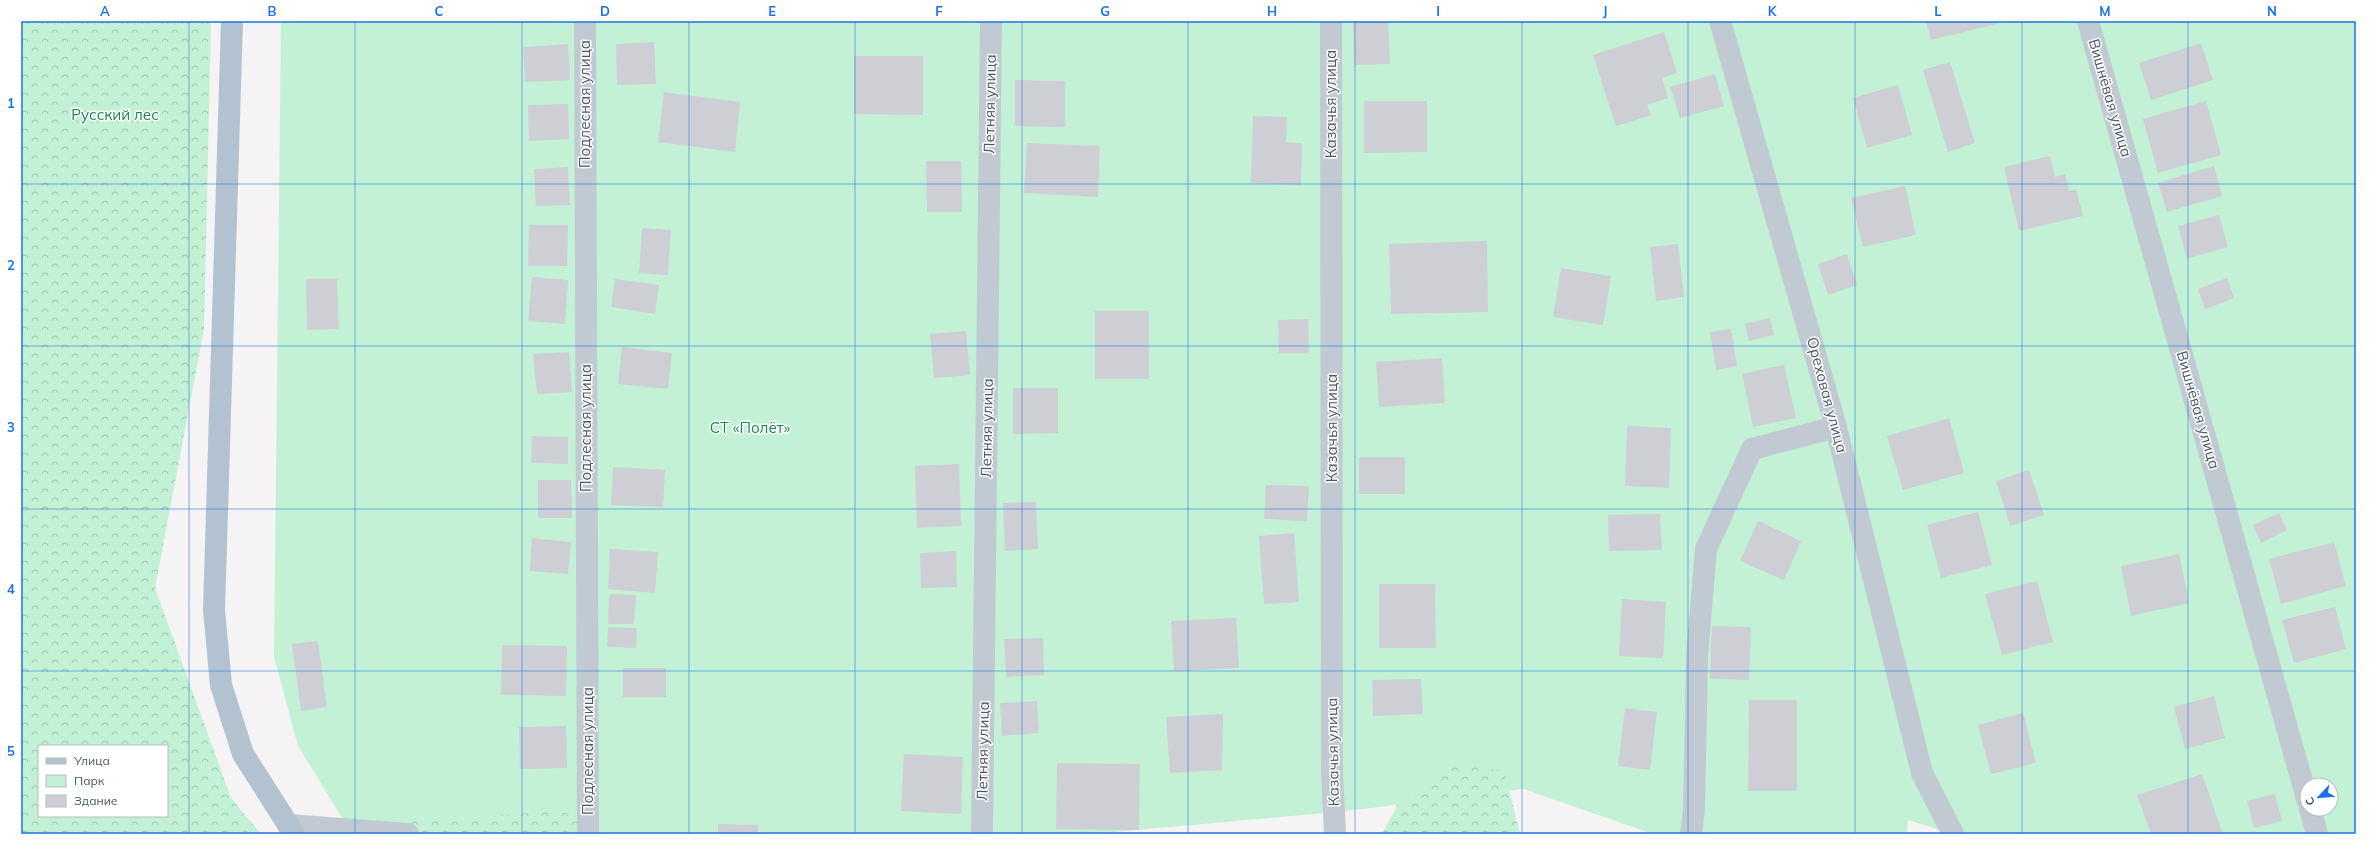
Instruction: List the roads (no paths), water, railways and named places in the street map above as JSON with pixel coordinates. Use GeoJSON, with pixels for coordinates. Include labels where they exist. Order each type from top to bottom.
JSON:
{"type":"FeatureCollection","features":[{"type":"Feature","properties":{"kind":"main road"},"geometry":{"type":"LineString","coordinates":[[232,21],[214,610],[221,685],[242,754],[291,830]]}},
{"type":"Feature","properties":{"kind":"street","name":"Подлесная улица"},"geometry":{"type":"LineString","coordinates":[[585,21],[588,834]]}},
{"type":"Feature","properties":{"kind":"street","name":"Летняя улица"},"geometry":{"type":"LineString","coordinates":[[982,834],[991,21]]}},
{"type":"Feature","properties":{"kind":"street","name":"Казачья улица"},"geometry":{"type":"LineString","coordinates":[[1331,21],[1332,771],[1335,834]]}},
{"type":"Feature","properties":{"kind":"street","name":"Ореховая улица"},"geometry":{"type":"LineString","coordinates":[[1720,21],[1836,427],[1922,773],[1953,834]]}},
{"type":"Feature","properties":{"kind":"street","name":"Вишнёвая улица"},"geometry":{"type":"LineString","coordinates":[[2088,21],[2301,777]]}},
{"type":"Feature","properties":{"kind":"street"},"geometry":{"type":"LineString","coordinates":[[1691,834],[1694,810],[1697,657],[1706,549],[1752,449],[1836,427]]}},
{"type":"Feature","properties":{"kind":"street"},"geometry":{"type":"LineString","coordinates":[[2312,817],[2317,834]]}},
{"type":"Feature","properties":{"kind":"street"},"geometry":{"type":"LineString","coordinates":[[291,830],[408,834]]}},
{"type":"Feature","properties":{"kind":"park label","name":"Русский лес"},"geometry":{"type":"Point","coordinates":[115,115]}},
{"type":"Feature","properties":{"kind":"park label","name":"СТ «Полёт»"},"geometry":{"type":"Point","coordinates":[750,428]}}]}
